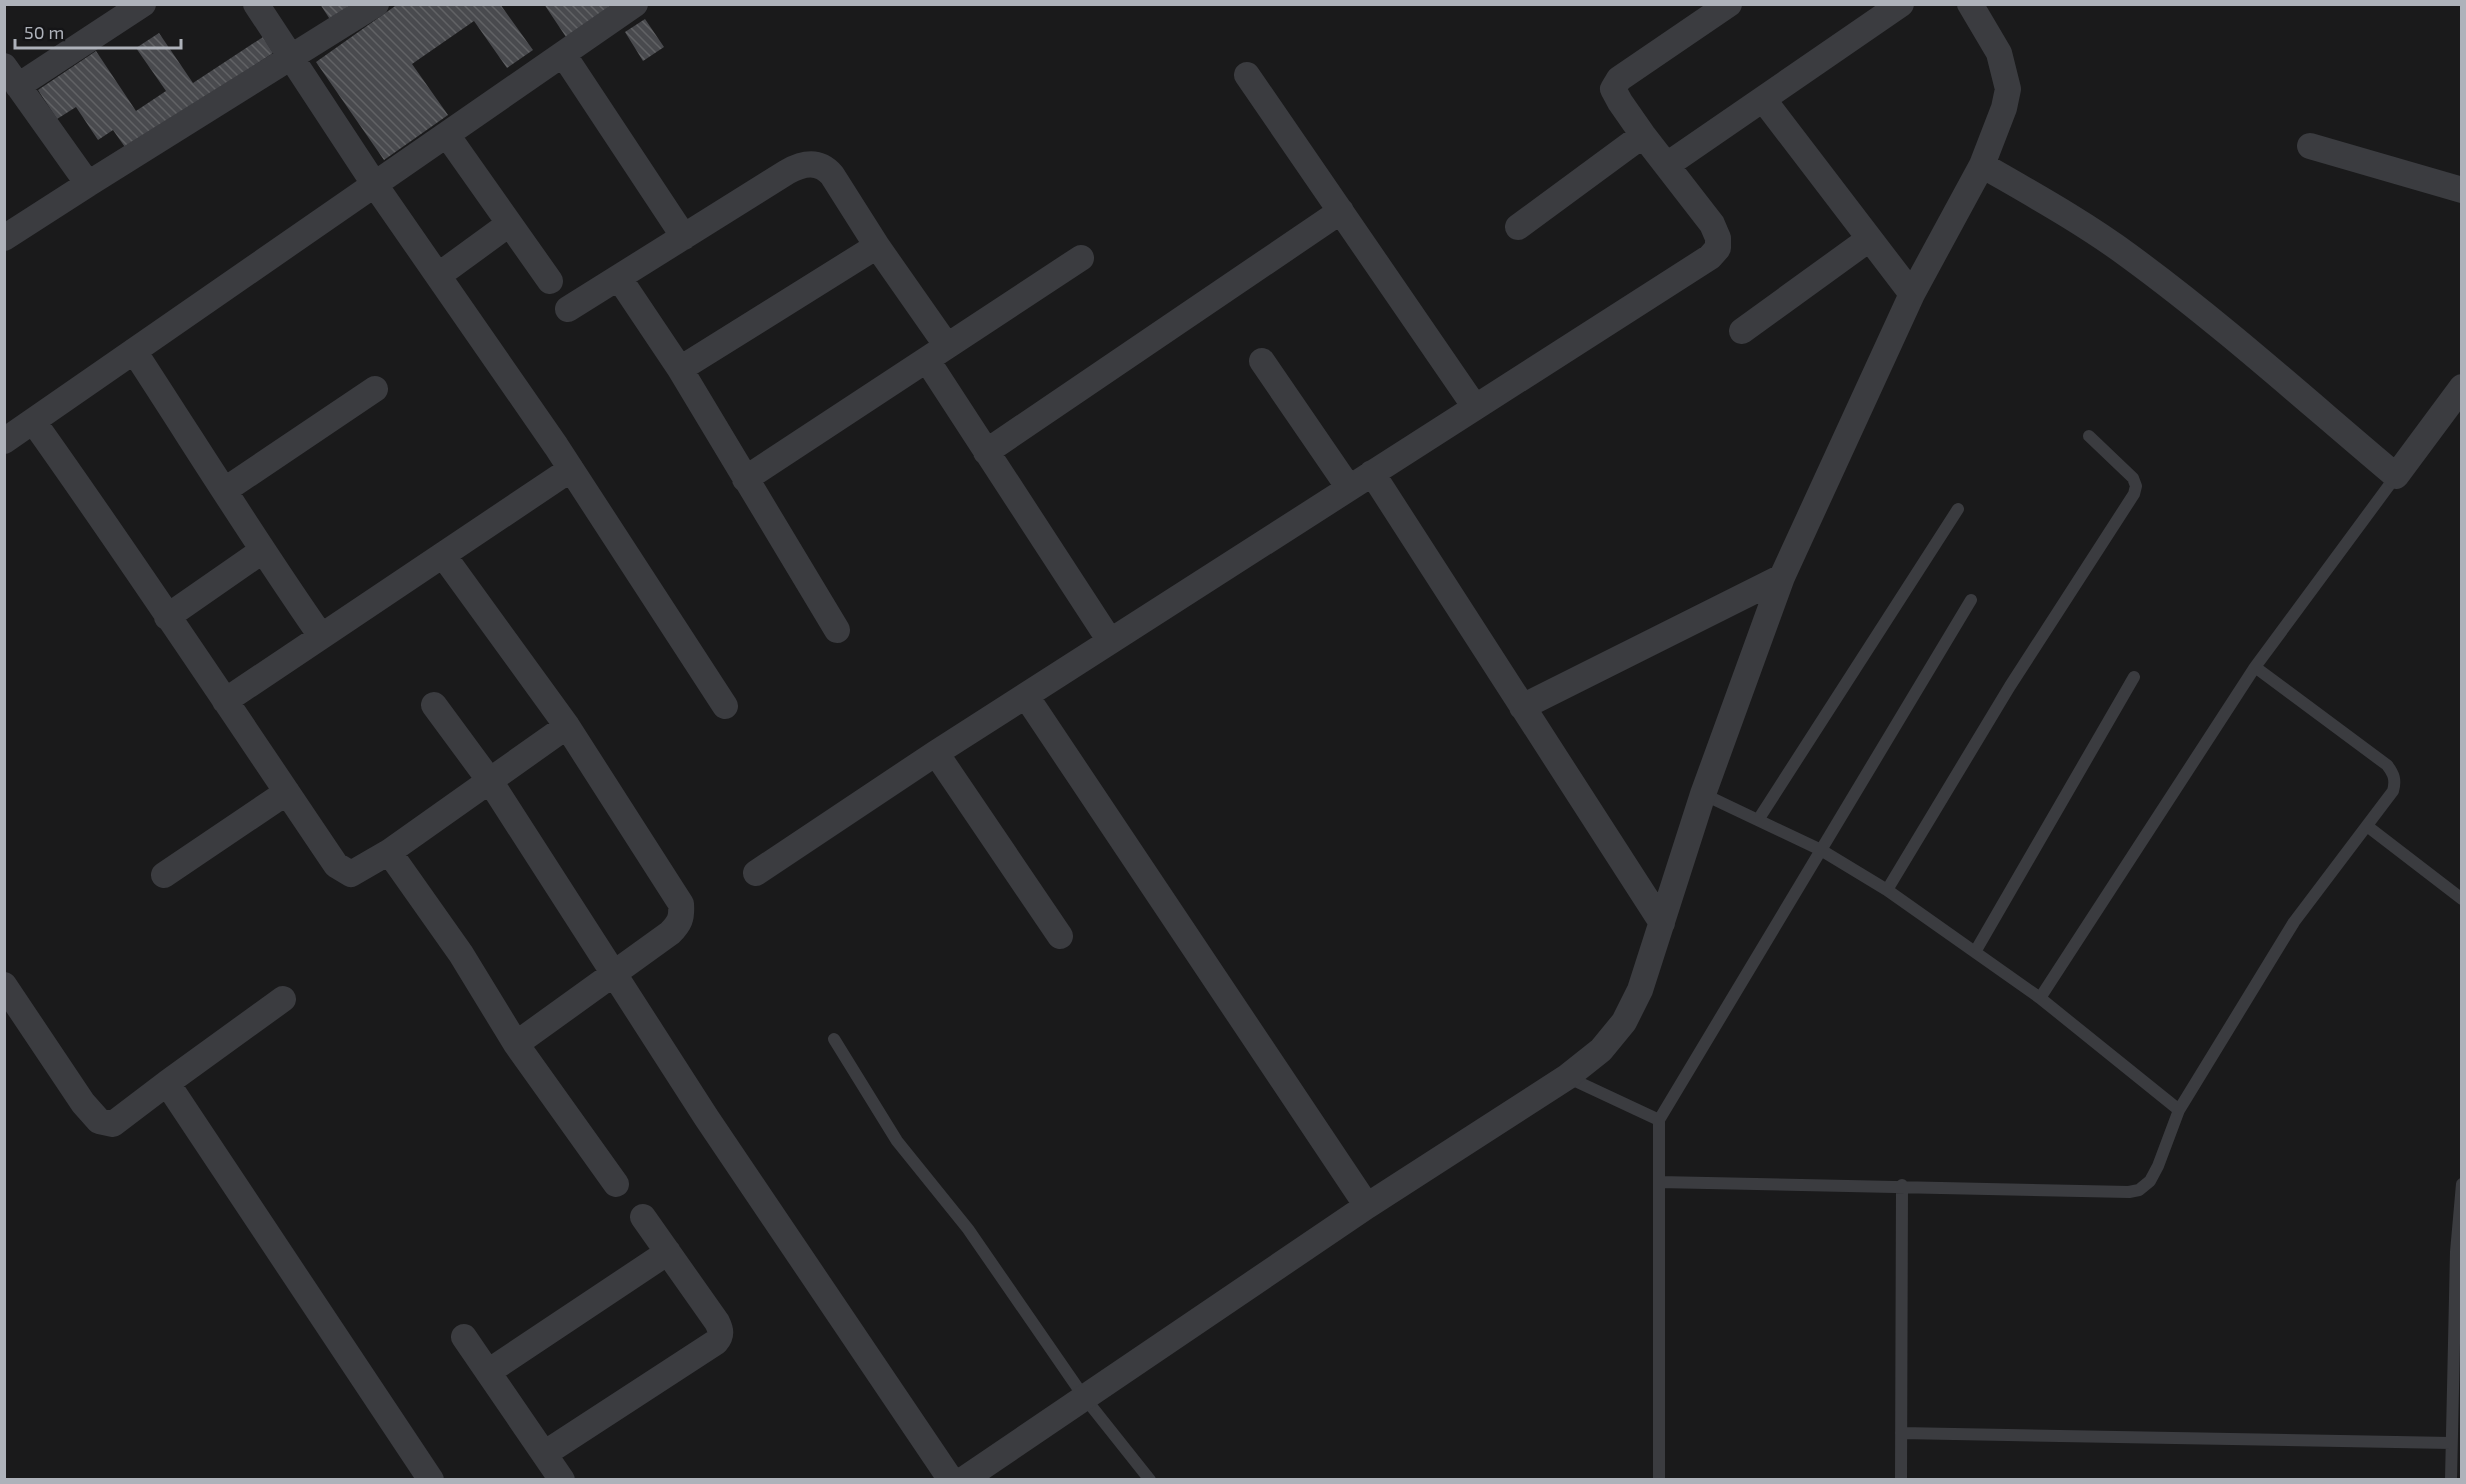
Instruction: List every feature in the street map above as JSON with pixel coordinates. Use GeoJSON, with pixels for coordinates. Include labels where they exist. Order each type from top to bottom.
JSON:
{"type":"FeatureCollection","features":[{"type":"Feature","properties":{"kind":"street"},"geometry":{"type":"LineString","coordinates":[[88,184],[11,76],[143,4]]}},
{"type":"Feature","properties":{"kind":"street"},"geometry":{"type":"LineString","coordinates":[[256,4],[375,185],[571,469],[725,706]]}},
{"type":"Feature","properties":{"kind":"street"},"geometry":{"type":"LineString","coordinates":[[4,238],[376,4]]}},
{"type":"Feature","properties":{"kind":"street"},"geometry":{"type":"LineString","coordinates":[[4,441],[635,4]]}},
{"type":"Feature","properties":{"kind":"street"},"geometry":{"type":"LineString","coordinates":[[756,873],[936,753],[1702,264],[1718,248],[1718,238],[1712,224],[1643,135],[1613,89],[1615,82],[1729,4]]}},
{"type":"Feature","properties":{"kind":"street"},"geometry":{"type":"LineString","coordinates":[[1667,165],[1901,4]]}},
{"type":"Feature","properties":{"kind":"street"},"geometry":{"type":"LineString","coordinates":[[963,1479],[1367,1206],[1567,1077],[1601,1050],[1624,1022],[1640,990],[1703,794],[1782,577],[1912,294],[1982,165],[2004,108],[2008,88],[2000,53],[1970,4]]}},
{"type":"Feature","properties":{"kind":"street"},"geometry":{"type":"LineString","coordinates":[[563,54],[684,237]]}},
{"type":"Feature","properties":{"kind":"street"},"geometry":{"type":"LineString","coordinates":[[1247,75],[1475,407]]}},
{"type":"Feature","properties":{"kind":"street"},"geometry":{"type":"LineString","coordinates":[[1763,99],[1912,294]]}},
{"type":"Feature","properties":{"kind":"street"},"geometry":{"type":"LineString","coordinates":[[447,135],[550,281]]}},
{"type":"Feature","properties":{"kind":"street"},"geometry":{"type":"LineString","coordinates":[[1518,227],[1643,135]]}},
{"type":"Feature","properties":{"kind":"street"},"geometry":{"type":"LineString","coordinates":[[2310,146],[2462,190]]}},
{"type":"Feature","properties":{"kind":"street"},"geometry":{"type":"LineString","coordinates":[[568,309],[787,172],[809,164],[823,168],[832,175],[877,246],[937,353],[986,452],[1110,641]]}},
{"type":"Feature","properties":{"kind":"street"},"geometry":{"type":"LineString","coordinates":[[1982,165],[2057,208],[2128,255],[2208,318],[2396,476],[2462,387]]}},
{"type":"Feature","properties":{"kind":"street"},"geometry":{"type":"LineString","coordinates":[[986,452],[1341,212]]}},
{"type":"Feature","properties":{"kind":"street"},"geometry":{"type":"LineString","coordinates":[[439,275],[509,224]]}},
{"type":"Feature","properties":{"kind":"street"},"geometry":{"type":"LineString","coordinates":[[1743,331],[1869,239]]}},
{"type":"Feature","properties":{"kind":"street"},"geometry":{"type":"LineString","coordinates":[[680,369],[877,246]]}},
{"type":"Feature","properties":{"kind":"street"},"geometry":{"type":"LineString","coordinates":[[745,479],[1081,258]]}},
{"type":"Feature","properties":{"kind":"street"},"geometry":{"type":"LineString","coordinates":[[619,278],[680,369],[837,630]]}},
{"type":"Feature","properties":{"kind":"street"},"geometry":{"type":"LineString","coordinates":[[134,351],[262,551],[321,636]]}},
{"type":"Feature","properties":{"kind":"street"},"geometry":{"type":"LineString","coordinates":[[1262,361],[1349,488]]}},
{"type":"Feature","properties":{"kind":"street"},"geometry":{"type":"LineString","coordinates":[[225,490],[375,389]]}},
{"type":"Feature","properties":{"kind":"street"},"geometry":{"type":"LineString","coordinates":[[33,421],[129,557],[167,617],[336,866],[343,872],[351,874],[389,852],[567,726]]}},
{"type":"Feature","properties":{"kind":"street"},"geometry":{"type":"LineString","coordinates":[[225,701],[571,469]]}},
{"type":"Feature","properties":{"kind":"street"},"geometry":{"type":"LineString","coordinates":[[1372,473],[1662,923]]}},
{"type":"Feature","properties":{"kind":"street"},"geometry":{"type":"LineString","coordinates":[[167,617],[262,551]]}},
{"type":"Feature","properties":{"kind":"street"},"geometry":{"type":"LineString","coordinates":[[443,555],[567,726],[681,904],[682,916],[679,924],[670,933],[516,1044]]}},
{"type":"Feature","properties":{"kind":"street"},"geometry":{"type":"LineString","coordinates":[[1522,707],[1782,577]]}},
{"type":"Feature","properties":{"kind":"street"},"geometry":{"type":"LineString","coordinates":[[1026,696],[1367,1206]]}},
{"type":"Feature","properties":{"kind":"street"},"geometry":{"type":"LineString","coordinates":[[434,705],[490,781],[706,1117],[951,1479]]}},
{"type":"Feature","properties":{"kind":"street"},"geometry":{"type":"LineString","coordinates":[[936,753],[1060,936]]}},
{"type":"Feature","properties":{"kind":"street"},"geometry":{"type":"LineString","coordinates":[[164,875],[287,792]]}},
{"type":"Feature","properties":{"kind":"street"},"geometry":{"type":"LineString","coordinates":[[389,852],[461,954],[516,1044],[616,1184]]}},
{"type":"Feature","properties":{"kind":"street"},"geometry":{"type":"LineString","coordinates":[[4,986],[83,1103],[99,1121],[113,1124],[283,999]]}},
{"type":"Feature","properties":{"kind":"street"},"geometry":{"type":"LineString","coordinates":[[167,1083],[431,1479]]}},
{"type":"Feature","properties":{"kind":"street"},"geometry":{"type":"LineString","coordinates":[[544,1454],[706,1349],[720,1337],[721,1330],[717,1322],[643,1217]]}},
{"type":"Feature","properties":{"kind":"street"},"geometry":{"type":"LineString","coordinates":[[488,1372],[668,1252]]}},
{"type":"Feature","properties":{"kind":"street"},"geometry":{"type":"LineString","coordinates":[[464,1337],[562,1479]]}},
{"type":"Feature","properties":{"kind":"lane"},"geometry":{"type":"LineString","coordinates":[[1887,890],[2010,687],[2134,494],[2136,486],[2133,478],[2089,436]]}},
{"type":"Feature","properties":{"kind":"lane"},"geometry":{"type":"LineString","coordinates":[[2040,998],[2255,667],[2396,476]]}},
{"type":"Feature","properties":{"kind":"lane"},"geometry":{"type":"LineString","coordinates":[[1758,820],[1958,509]]}},
{"type":"Feature","properties":{"kind":"lane"},"geometry":{"type":"LineString","coordinates":[[1659,1479],[1659,1120],[1971,600]]}},
{"type":"Feature","properties":{"kind":"lane"},"geometry":{"type":"LineString","coordinates":[[1659,1182],[1902,1185],[2129,1192],[2139,1190],[2150,1181],[2179,1110],[2295,922],[2393,791],[2395,782],[2387,765],[2255,667]]}},
{"type":"Feature","properties":{"kind":"lane"},"geometry":{"type":"LineString","coordinates":[[1975,952],[2134,677]]}},
{"type":"Feature","properties":{"kind":"lane"},"geometry":{"type":"LineString","coordinates":[[1703,794],[1821,850],[1887,890],[2040,998],[2179,1110]]}},
{"type":"Feature","properties":{"kind":"lane"},"geometry":{"type":"LineString","coordinates":[[2367,826],[2462,899]]}},
{"type":"Feature","properties":{"kind":"lane"},"geometry":{"type":"LineString","coordinates":[[834,1039],[897,1141],[968,1228],[1084,1397],[1150,1479]]}},
{"type":"Feature","properties":{"kind":"lane"},"geometry":{"type":"LineString","coordinates":[[1567,1077],[1659,1120]]}},
{"type":"Feature","properties":{"kind":"lane"},"geometry":{"type":"LineString","coordinates":[[2451,1479],[2456,1252],[2462,1184]]}},
{"type":"Feature","properties":{"kind":"lane"},"geometry":{"type":"LineString","coordinates":[[1901,1479],[1902,1185]]}},
{"type":"Feature","properties":{"kind":"lane"},"geometry":{"type":"LineString","coordinates":[[1901,1434],[2451,1443]]}},
{"type":"Feature","properties":{"kind":"building"},"geometry":{"type":"Polygon","coordinates":[[[320,4],[357,4],[331,21],[320,4]]]}},
{"type":"Feature","properties":{"kind":"building"},"geometry":{"type":"Polygon","coordinates":[[[398,4],[500,4],[533,50],[507,68],[474,21],[412,64],[448,115],[384,160],[316,62],[398,4]]]}},
{"type":"Feature","properties":{"kind":"building"},"geometry":{"type":"Polygon","coordinates":[[[544,4],[615,4],[566,37],[544,4]]]}},
{"type":"Feature","properties":{"kind":"building"},"geometry":{"type":"Polygon","coordinates":[[[645,19],[664,47],[643,61],[625,32],[645,19]]]}},
{"type":"Feature","properties":{"kind":"building"},"geometry":{"type":"Polygon","coordinates":[[[159,33],[193,83],[263,37],[273,53],[127,150],[113,130],[98,140],[76,107],[57,119],[38,90],[96,51],[136,111],[166,91],[136,48],[159,33]]]}}]}
